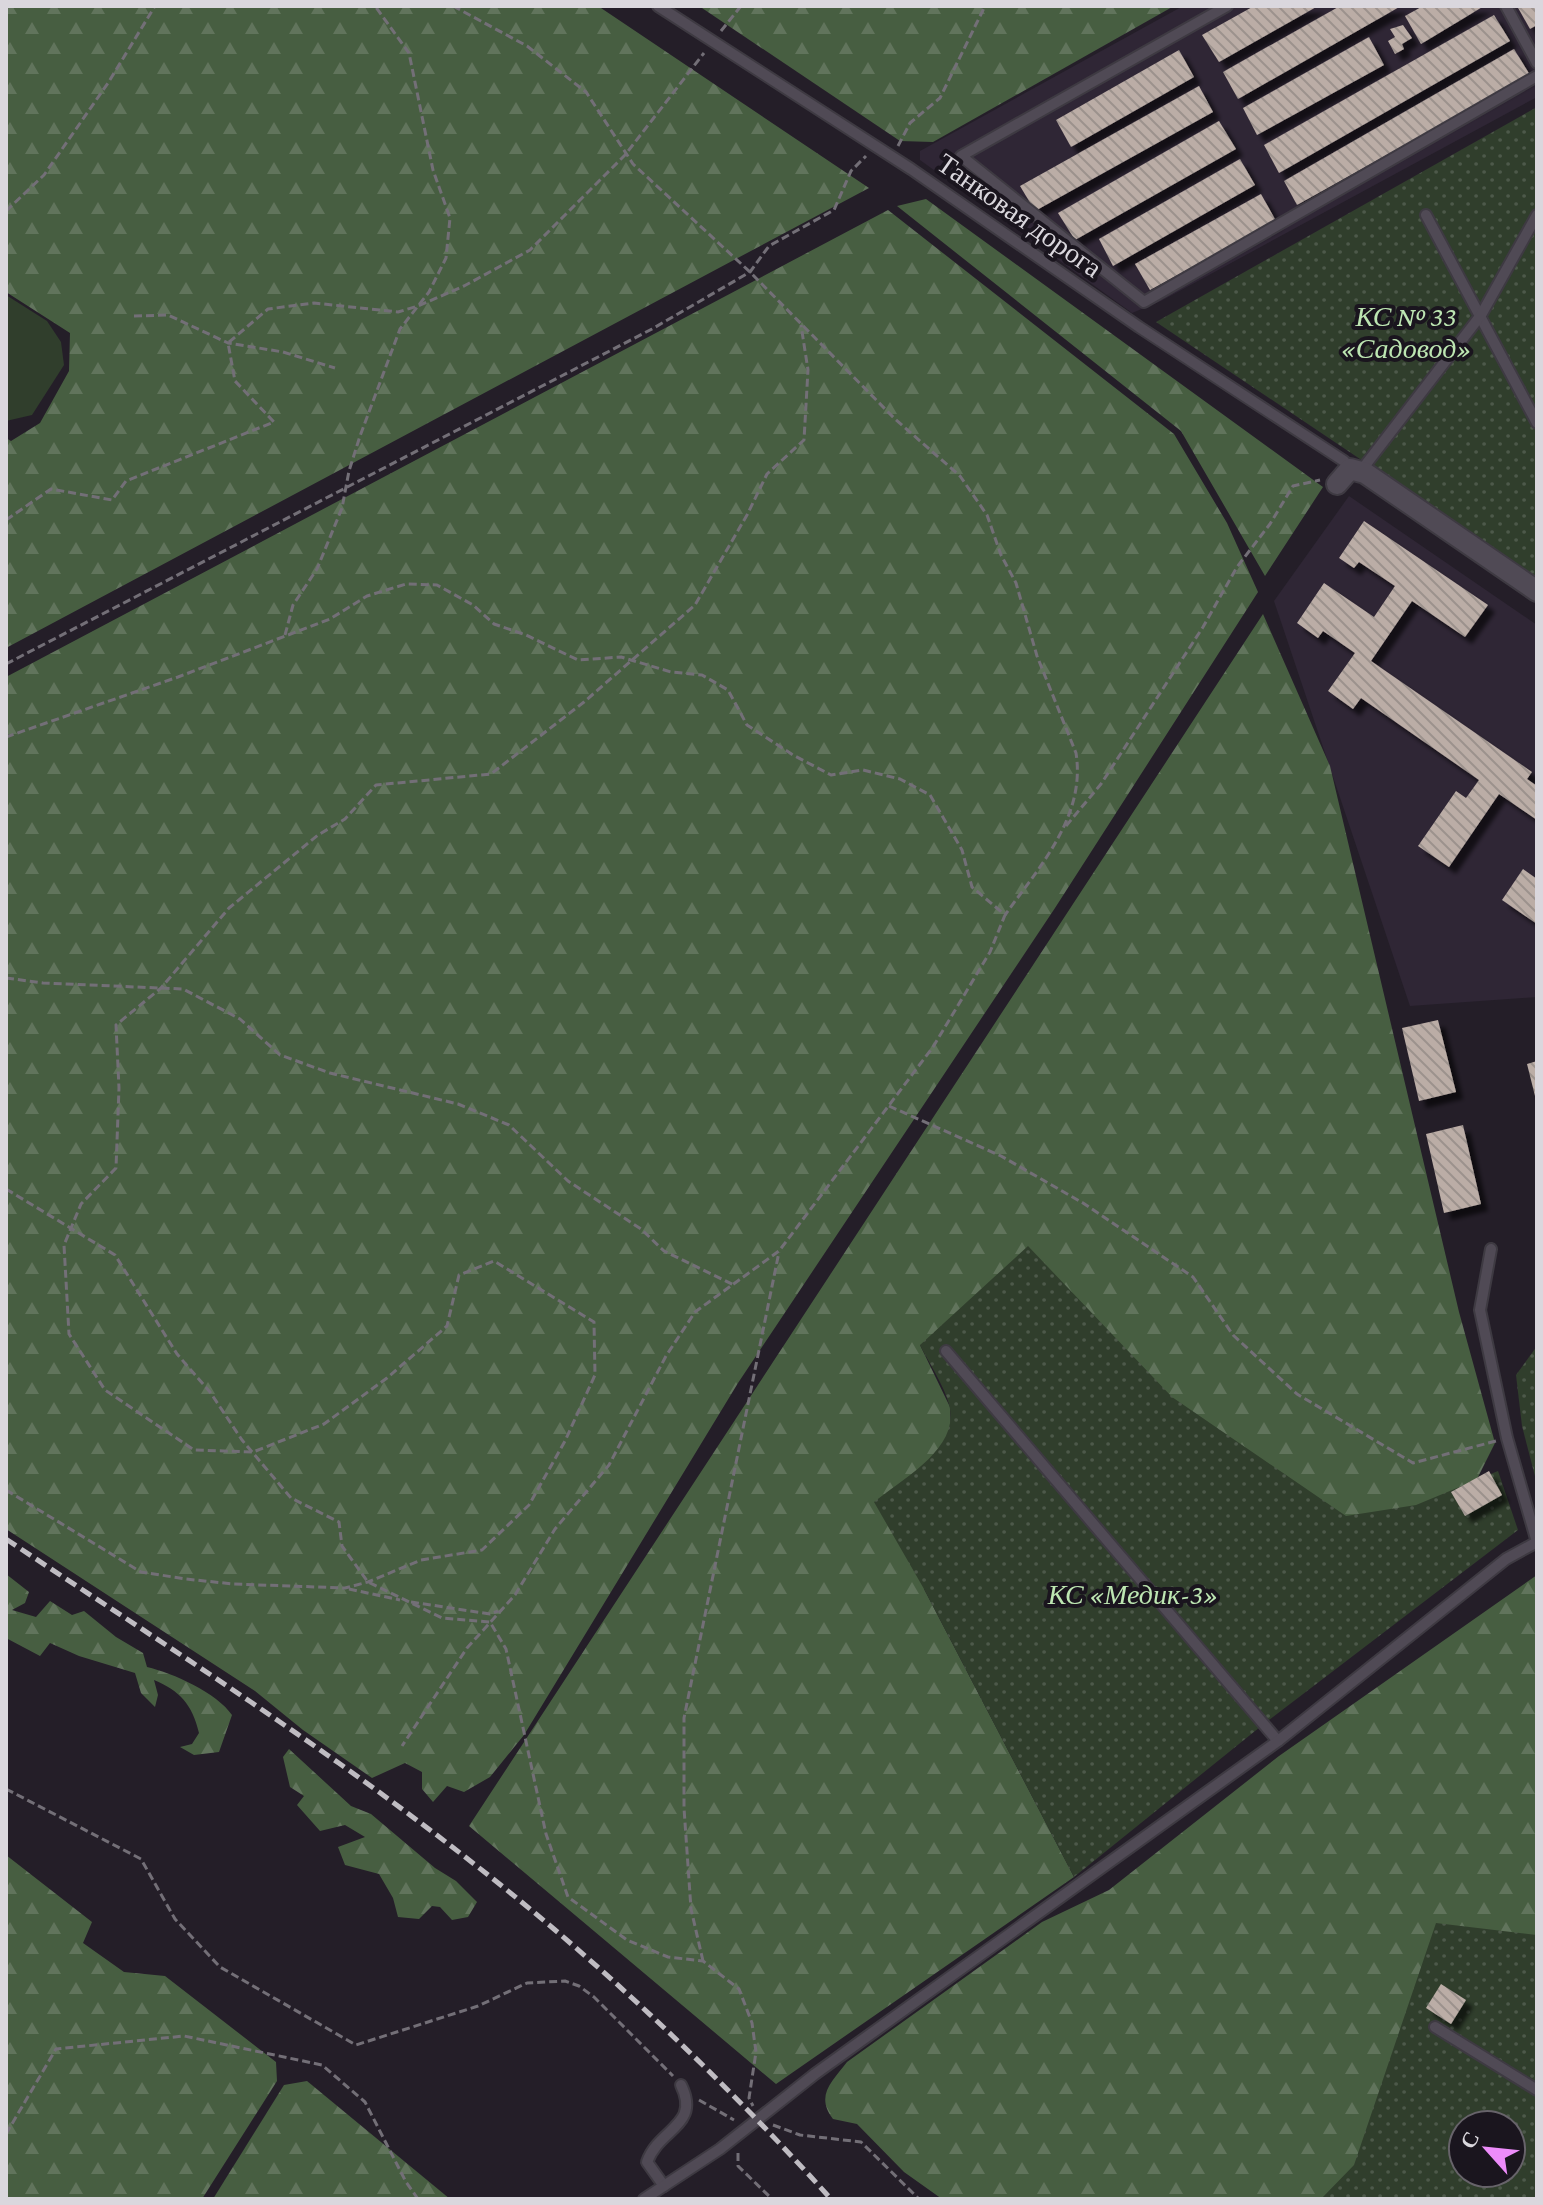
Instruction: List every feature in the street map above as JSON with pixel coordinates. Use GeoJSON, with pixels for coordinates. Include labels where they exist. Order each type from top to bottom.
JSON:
{"type":"FeatureCollection","features":[{"type":"Feature","properties":{"kind":"street"},"geometry":{"type":"LineString","coordinates":[[1348,472],[1537,591]]}},
{"type":"Feature","properties":{"kind":"lane","name":"Танковая дорога"},"geometry":{"type":"LineString","coordinates":[[658,6],[876,147],[1348,472]]}},
{"type":"Feature","properties":{"kind":"lane"},"geometry":{"type":"LineString","coordinates":[[1227,6],[961,156],[1144,302],[1537,76]]}},
{"type":"Feature","properties":{"kind":"lane"},"geometry":{"type":"LineString","coordinates":[[1506,6],[1537,63]]}},
{"type":"Feature","properties":{"kind":"lane"},"geometry":{"type":"LineString","coordinates":[[1426,215],[1537,423]]}},
{"type":"Feature","properties":{"kind":"lane"},"geometry":{"type":"LineString","coordinates":[[1348,472],[1481,315],[1537,215]]}},
{"type":"Feature","properties":{"kind":"lane"},"geometry":{"type":"LineString","coordinates":[[1138,311],[1139,327]]}},
{"type":"Feature","properties":{"kind":"lane"},"geometry":{"type":"LineString","coordinates":[[644,2199],[720,2149],[815,2074],[1278,1741],[1506,1559],[1537,1542],[1507,1438],[1480,1310],[1491,1249]]}},
{"type":"Feature","properties":{"kind":"lane"},"geometry":{"type":"LineString","coordinates":[[946,1351],[1278,1741]]}},
{"type":"Feature","properties":{"kind":"lane"},"geometry":{"type":"LineString","coordinates":[[1435,2027],[1537,2090]]}},
{"type":"Feature","properties":{"kind":"lane"},"geometry":{"type":"LineString","coordinates":[[664,2186],[647,2162],[658,2144],[688,2110],[689,2099],[681,2085]]}},
{"type":"Feature","properties":{"kind":"path"},"geometry":{"type":"LineString","coordinates":[[6,211],[44,175],[108,83],[155,6]]}},
{"type":"Feature","properties":{"kind":"path"},"geometry":{"type":"LineString","coordinates":[[285,635],[293,605],[317,569],[342,508],[360,436],[400,329],[429,292],[446,258],[450,218],[433,170],[409,53],[375,6]]}},
{"type":"Feature","properties":{"kind":"path"},"geometry":{"type":"LineString","coordinates":[[453,6],[527,46],[586,92],[625,155],[750,272],[895,419],[960,476],[987,515],[1001,555],[1016,583],[1037,656],[1076,753],[1079,770],[1076,800],[1064,828]]}},
{"type":"Feature","properties":{"kind":"path"},"geometry":{"type":"LineString","coordinates":[[228,343],[268,309],[314,303],[398,312],[464,286],[530,250],[625,155],[741,6]]}},
{"type":"Feature","properties":{"kind":"path"},"geometry":{"type":"LineString","coordinates":[[6,664],[652,329],[750,272],[769,246],[834,210],[851,171],[876,147],[900,146],[910,123],[940,98],[985,6]]}},
{"type":"Feature","properties":{"kind":"path"},"geometry":{"type":"LineString","coordinates":[[134,316],[168,315],[228,343],[283,352],[335,368]]}},
{"type":"Feature","properties":{"kind":"path"},"geometry":{"type":"LineString","coordinates":[[345,1588],[421,1560],[482,1550],[529,1505],[565,1441],[595,1375],[594,1322],[494,1261],[459,1275],[447,1326],[387,1378],[324,1424],[253,1452],[194,1450],[105,1390],[69,1334],[64,1245],[81,1204],[116,1168],[119,1088],[116,1025],[161,988],[229,908],[318,835],[345,819],[376,785],[491,774],[635,661],[695,605],[767,474],[804,440],[808,370],[801,325]]}},
{"type":"Feature","properties":{"kind":"path"},"geometry":{"type":"LineString","coordinates":[[6,520],[51,489],[112,500],[126,481],[274,422],[235,381],[228,343]]}},
{"type":"Feature","properties":{"kind":"path"},"geometry":{"type":"LineString","coordinates":[[402,1746],[467,1648],[515,1595],[555,1529],[609,1465],[666,1356],[695,1312],[779,1251],[933,1047],[990,952],[1005,915],[1064,828],[1101,784],[1203,627],[1237,567],[1270,524],[1293,486],[1348,472]]}},
{"type":"Feature","properties":{"kind":"path"},"geometry":{"type":"LineString","coordinates":[[6,737],[178,677],[330,619],[367,596],[406,584],[437,585],[473,605],[494,624],[578,660],[621,657],[671,672],[702,675],[728,690],[747,725],[831,775],[863,770],[900,779],[930,795],[962,850],[972,887],[1005,915]]}},
{"type":"Feature","properties":{"kind":"path"},"geometry":{"type":"LineString","coordinates":[[6,978],[43,983],[183,989],[240,1019],[280,1055],[330,1073],[458,1104],[509,1125],[568,1181],[641,1229],[664,1251],[734,1285]]}},
{"type":"Feature","properties":{"kind":"path"},"geometry":{"type":"LineString","coordinates":[[889,1106],[1001,1156],[1083,1203],[1193,1277],[1233,1335],[1297,1394],[1413,1463],[1507,1438]]}},
{"type":"Feature","properties":{"kind":"path"},"geometry":{"type":"LineString","coordinates":[[6,1189],[115,1255],[177,1354],[291,1498],[339,1522],[342,1546],[368,1582],[442,1618],[490,1622]]}},
{"type":"Feature","properties":{"kind":"path"},"geometry":{"type":"LineString","coordinates":[[703,1961],[690,1894],[684,1808],[684,1718],[779,1251]]}},
{"type":"Feature","properties":{"kind":"path"},"geometry":{"type":"LineString","coordinates":[[6,1490],[141,1572],[233,1584],[345,1588],[490,1614],[504,1608]]}},
{"type":"Feature","properties":{"kind":"path"},"geometry":{"type":"LineString","coordinates":[[490,1622],[506,1649],[546,1834],[568,1897],[627,1940],[668,1957],[703,1961],[739,1989],[752,2023],[756,2052],[749,2098],[752,2123],[740,2139],[738,2166],[772,2199]]}},
{"type":"Feature","properties":{"kind":"path"},"geometry":{"type":"LineString","coordinates":[[6,1789],[141,1859],[175,1919],[220,1967],[356,2045],[478,2006],[527,1983],[565,1981],[594,1997],[681,2085],[715,2110],[800,2135],[861,2142],[919,2199]]}},
{"type":"Feature","properties":{"kind":"path"},"geometry":{"type":"LineString","coordinates":[[6,2134],[56,2049],[184,2036],[322,2065],[365,2102],[418,2199]]}},
{"type":"Feature","properties":{"kind":"shaded area"},"geometry":{"type":"Polygon","coordinates":[[[1183,6],[1537,6],[1537,97],[1161,301],[1132,313],[920,160],[920,151],[1183,6]]]}},
{"type":"Feature","properties":{"kind":"shaded area"},"geometry":{"type":"Polygon","coordinates":[[[1349,496],[1537,625],[1537,997],[1410,1006],[1274,601],[1349,496]]]}},
{"type":"Feature","properties":{"kind":"green space"},"geometry":{"type":"Polygon","coordinates":[[[6,6],[598,6],[869,188],[6,648],[6,438],[11,441],[40,423],[69,371],[70,333],[6,292],[6,6]]]}},
{"type":"Feature","properties":{"kind":"green space"},"geometry":{"type":"Polygon","coordinates":[[[699,6],[1174,6],[933,142],[900,141],[699,6]]]}},
{"type":"Feature","properties":{"kind":"green space","name":"КС № 33 «Садовод»"},"geometry":{"type":"Polygon","coordinates":[[[1537,107],[1537,578],[1156,322],[1537,107]]]}},
{"type":"Feature","properties":{"kind":"green space"},"geometry":{"type":"Polygon","coordinates":[[[926,199],[1323,487],[1265,576],[1181,431],[897,206],[926,199]]]}},
{"type":"Feature","properties":{"kind":"green space"},"geometry":{"type":"Polygon","coordinates":[[[888,210],[1174,434],[1227,523],[1258,592],[1055,908],[738,1383],[524,1735],[490,1777],[464,1792],[447,1786],[433,1802],[422,1789],[422,1772],[405,1763],[372,1778],[303,1730],[255,1691],[6,1529],[6,677],[888,210]]]}},
{"type":"Feature","properties":{"kind":"green space"},"geometry":{"type":"Polygon","coordinates":[[[6,295],[47,321],[61,342],[64,365],[32,415],[6,421],[6,295]]]}},
{"type":"Feature","properties":{"kind":"green space"},"geometry":{"type":"Polygon","coordinates":[[[1263,614],[1330,766],[1459,1312],[1495,1443],[1476,1481],[1400,1547],[920,1345],[950,1407],[951,1429],[924,1589],[1074,1877],[776,2084],[469,1826],[1263,614]]]}},
{"type":"Feature","properties":{"kind":"green space","name":"КС «Медик-3»"},"geometry":{"type":"Polygon","coordinates":[[[1028,1246],[1172,1397],[1346,1516],[1416,1505],[1498,1471],[1518,1530],[1265,1723],[1074,1877],[924,1589],[874,1502],[925,1462],[945,1438],[950,1424],[950,1409],[945,1394],[920,1345],[1028,1246]]]}},
{"type":"Feature","properties":{"kind":"green space"},"geometry":{"type":"Polygon","coordinates":[[[1537,1346],[1537,1484],[1522,1426],[1516,1375],[1537,1346]]]}},
{"type":"Feature","properties":{"kind":"green space"},"geometry":{"type":"Polygon","coordinates":[[[6,1574],[29,1592],[25,1603],[12,1610],[36,1617],[50,1601],[72,1615],[84,1611],[116,1637],[143,1653],[147,1667],[181,1679],[216,1699],[232,1715],[219,1752],[194,1755],[180,1747],[192,1744],[199,1733],[189,1706],[163,1684],[154,1680],[158,1695],[155,1707],[141,1693],[135,1673],[79,1656],[50,1643],[40,1656],[6,1638],[6,1574]]]}},
{"type":"Feature","properties":{"kind":"green space"},"geometry":{"type":"Polygon","coordinates":[[[1537,1575],[1537,1961],[1451,1941],[1460,2109],[1447,2109],[1447,2189],[1491,2189],[1508,2199],[942,2199],[904,2172],[857,2124],[833,2119],[825,2103],[826,2096],[831,2082],[847,2062],[1042,1922],[1109,1890],[1279,1756],[1537,1575]]]}},
{"type":"Feature","properties":{"kind":"green space"},"geometry":{"type":"Polygon","coordinates":[[[289,1749],[351,1806],[371,1814],[435,1868],[456,1881],[477,1902],[468,1917],[452,1920],[440,1907],[432,1906],[419,1919],[398,1917],[393,1898],[379,1874],[345,1865],[338,1847],[365,1837],[345,1825],[320,1831],[297,1805],[304,1796],[290,1787],[283,1757],[289,1749]]]}},
{"type":"Feature","properties":{"kind":"green space"},"geometry":{"type":"Polygon","coordinates":[[[6,1855],[92,1922],[83,1943],[124,1972],[165,1976],[276,2062],[277,2081],[202,2199],[6,2199],[6,1855]]]}},
{"type":"Feature","properties":{"kind":"green space"},"geometry":{"type":"Polygon","coordinates":[[[1436,1923],[1537,1935],[1537,2199],[1321,2199],[1354,2165],[1436,1923]]]}},
{"type":"Feature","properties":{"kind":"green space"},"geometry":{"type":"Polygon","coordinates":[[[307,2081],[450,2199],[213,2199],[284,2085],[307,2081]]]}},
{"type":"Feature","properties":{"kind":"building"},"geometry":{"type":"Polygon","coordinates":[[[1254,6],[1318,6],[1219,62],[1202,35],[1254,6]]]}},
{"type":"Feature","properties":{"kind":"building"},"geometry":{"type":"Polygon","coordinates":[[[1340,6],[1401,6],[1238,99],[1223,72],[1340,6]]]}},
{"type":"Feature","properties":{"kind":"building"},"geometry":{"type":"Polygon","coordinates":[[[1423,6],[1484,6],[1421,44],[1405,16],[1423,6]]]}},
{"type":"Feature","properties":{"kind":"building"},"geometry":{"type":"Polygon","coordinates":[[[1517,6],[1537,6],[1537,25],[1530,29],[1517,6]]]}},
{"type":"Feature","properties":{"kind":"building"},"geometry":{"type":"Polygon","coordinates":[[[1494,15],[1510,41],[1279,173],[1264,145],[1494,15]]]}},
{"type":"Feature","properties":{"kind":"building"},"geometry":{"type":"Polygon","coordinates":[[[1403,25],[1412,38],[1402,44],[1404,49],[1395,54],[1388,41],[1395,37],[1390,29],[1403,25]]]}},
{"type":"Feature","properties":{"kind":"building"},"geometry":{"type":"Polygon","coordinates":[[[1369,37],[1384,65],[1257,135],[1243,108],[1369,37]]]}},
{"type":"Feature","properties":{"kind":"building"},"geometry":{"type":"Polygon","coordinates":[[[1514,49],[1530,75],[1297,205],[1284,181],[1514,49]]]}},
{"type":"Feature","properties":{"kind":"building"},"geometry":{"type":"Polygon","coordinates":[[[1179,50],[1194,77],[1071,147],[1056,120],[1179,50]]]}},
{"type":"Feature","properties":{"kind":"building"},"geometry":{"type":"Polygon","coordinates":[[[1199,86],[1213,112],[1035,211],[1020,186],[1199,86]]]}},
{"type":"Feature","properties":{"kind":"building"},"geometry":{"type":"Polygon","coordinates":[[[1219,121],[1236,149],[1075,240],[1058,213],[1219,121]]]}},
{"type":"Feature","properties":{"kind":"building"},"geometry":{"type":"Polygon","coordinates":[[[1240,159],[1255,185],[1113,266],[1099,239],[1240,159]]]}},
{"type":"Feature","properties":{"kind":"building"},"geometry":{"type":"Polygon","coordinates":[[[1261,194],[1276,221],[1150,290],[1135,264],[1261,194]]]}},
{"type":"Feature","properties":{"kind":"building"},"geometry":{"type":"Polygon","coordinates":[[[1364,521],[1488,605],[1465,637],[1412,601],[1371,661],[1532,772],[1527,779],[1537,786],[1537,820],[1499,794],[1449,867],[1418,846],[1456,791],[1466,798],[1479,780],[1361,698],[1353,709],[1328,691],[1355,653],[1323,631],[1318,638],[1297,623],[1324,583],[1374,617],[1395,586],[1359,562],[1354,568],[1339,558],[1364,521]]]}},
{"type":"Feature","properties":{"kind":"building"},"geometry":{"type":"Polygon","coordinates":[[[1523,869],[1537,879],[1537,924],[1502,900],[1523,869]]]}},
{"type":"Feature","properties":{"kind":"building"},"geometry":{"type":"Polygon","coordinates":[[[1438,1020],[1456,1092],[1419,1101],[1402,1028],[1438,1020]]]}},
{"type":"Feature","properties":{"kind":"building"},"geometry":{"type":"Polygon","coordinates":[[[1537,1061],[1537,1100],[1536,1100],[1527,1064],[1537,1061]]]}},
{"type":"Feature","properties":{"kind":"building"},"geometry":{"type":"Polygon","coordinates":[[[1463,1125],[1481,1204],[1444,1213],[1426,1134],[1463,1125]]]}},
{"type":"Feature","properties":{"kind":"building"},"geometry":{"type":"Polygon","coordinates":[[[1489,1471],[1502,1495],[1465,1516],[1451,1492],[1489,1471]]]}},
{"type":"Feature","properties":{"kind":"building"},"geometry":{"type":"Polygon","coordinates":[[[1441,1984],[1466,2000],[1451,2024],[1426,2008],[1441,1984]]]}},
{"type":"Feature","properties":{"kind":"railway"},"geometry":{"type":"LineString","coordinates":[[6,1539],[299,1735],[469,1860],[565,1938],[658,2022],[831,2199]]}}]}
